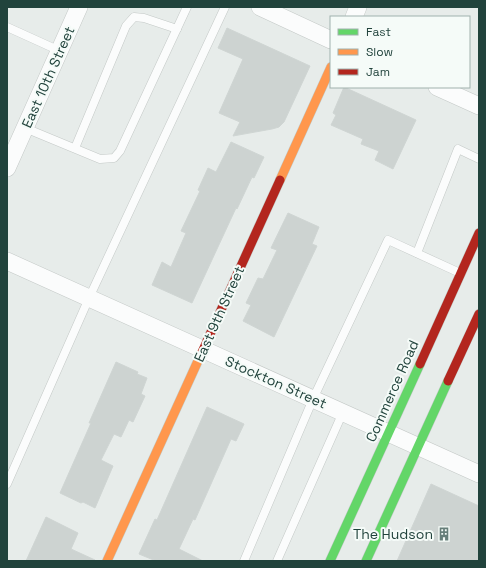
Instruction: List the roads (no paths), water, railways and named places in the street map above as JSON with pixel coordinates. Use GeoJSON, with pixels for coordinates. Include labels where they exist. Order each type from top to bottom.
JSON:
{"type":"FeatureCollection","features":[{"type":"Feature","properties":{"kind":"main road","name":"East 9th Street"},"geometry":{"type":"LineString","coordinates":[[107,561],[330,69]]}},
{"type":"Feature","properties":{"kind":"main road","name":"Commerce Road"},"geometry":{"type":"LineString","coordinates":[[330,561],[479,233]]}},
{"type":"Feature","properties":{"kind":"main road"},"geometry":{"type":"LineString","coordinates":[[366,561],[479,314]]}},
{"type":"Feature","properties":{"kind":"street","name":"East 10th Street"},"geometry":{"type":"LineString","coordinates":[[7,168],[79,7]]}},
{"type":"Feature","properties":{"kind":"street"},"geometry":{"type":"LineString","coordinates":[[260,7],[330,40]]}},
{"type":"Feature","properties":{"kind":"street"},"geometry":{"type":"LineString","coordinates":[[439,88],[479,106]]}},
{"type":"Feature","properties":{"kind":"street","name":"Stockton Street"},"geometry":{"type":"LineString","coordinates":[[7,261],[389,433],[478,471]]}},
{"type":"Feature","properties":{"kind":"lane"},"geometry":{"type":"LineString","coordinates":[[25,128],[100,159],[114,158],[120,151],[187,7]]}},
{"type":"Feature","properties":{"kind":"lane"},"geometry":{"type":"LineString","coordinates":[[7,484],[89,298],[225,7]]}},
{"type":"Feature","properties":{"kind":"lane"},"geometry":{"type":"LineString","coordinates":[[75,148],[126,26],[134,17],[144,18],[177,29]]}},
{"type":"Feature","properties":{"kind":"lane"},"geometry":{"type":"LineString","coordinates":[[7,27],[60,51]]}},
{"type":"Feature","properties":{"kind":"lane"},"geometry":{"type":"LineString","coordinates":[[417,253],[458,150],[479,159]]}},
{"type":"Feature","properties":{"kind":"lane"},"geometry":{"type":"LineString","coordinates":[[244,561],[313,399],[388,240],[461,273]]}},
{"type":"Feature","properties":{"kind":"lane"},"geometry":{"type":"LineString","coordinates":[[277,561],[344,412]]}},
{"type":"Feature","properties":{"kind":"place","name":"The Hudson"},"geometry":{"type":"Point","coordinates":[444,534]}}]}
